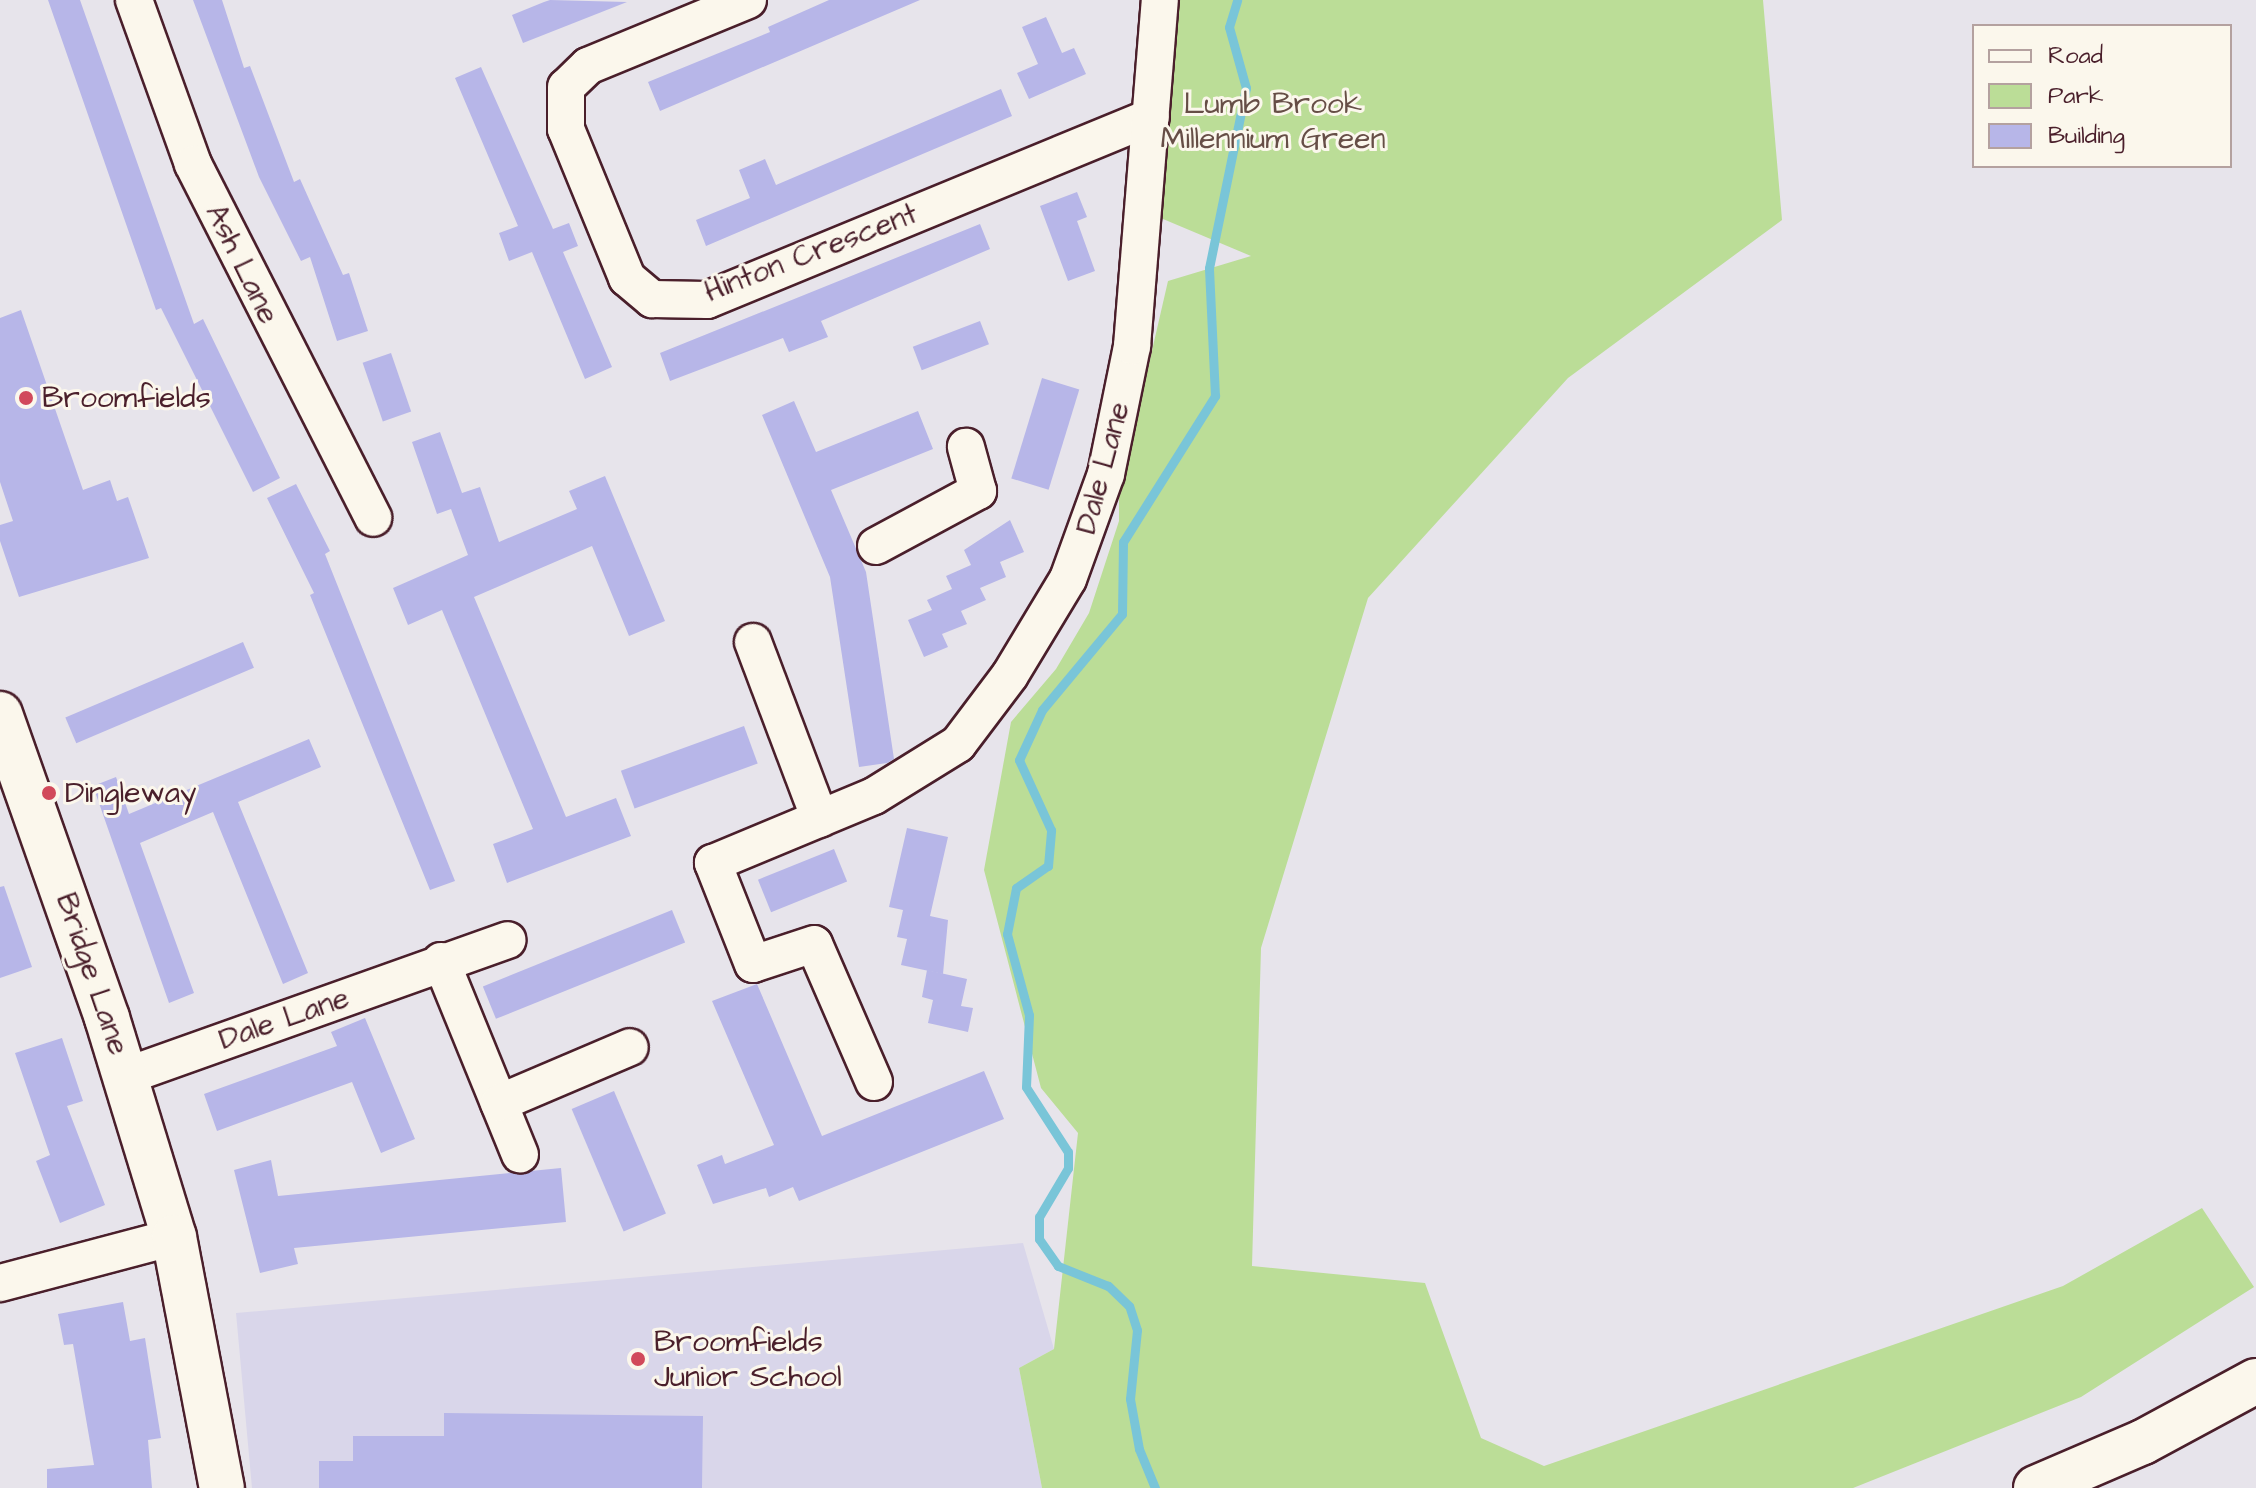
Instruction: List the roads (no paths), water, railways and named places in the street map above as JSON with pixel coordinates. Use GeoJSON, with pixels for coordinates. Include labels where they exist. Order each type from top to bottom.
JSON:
{"type":"FeatureCollection","features":[{"type":"Feature","properties":{"kind":"street","name":"Ash Lane"},"geometry":{"type":"LineString","coordinates":[[134,0],[193,164],[373,518]]}},
{"type":"Feature","properties":{"kind":"street","name":"Hinton Crescent"},"geometry":{"type":"LineString","coordinates":[[748,0],[588,66],[566,87],[566,129],[627,278],[652,299],[707,300],[1151,117]]}},
{"type":"Feature","properties":{"kind":"street","name":"Dale Lane"},"geometry":{"type":"LineString","coordinates":[[874,1082],[814,944],[753,964],[713,863],[913,776],[973,728],[1084,546],[1106,474],[1132,346],[1160,0]]}},
{"type":"Feature","properties":{"kind":"street"},"geometry":{"type":"LineString","coordinates":[[876,546],[978,491],[966,447]]}},
{"type":"Feature","properties":{"kind":"street"},"geometry":{"type":"LineString","coordinates":[[753,642],[820,819]]}},
{"type":"Feature","properties":{"kind":"street","name":"Bridge Lane"},"geometry":{"type":"LineString","coordinates":[[0,714],[126,1076],[174,1237],[222,1488]]}},
{"type":"Feature","properties":{"kind":"street","name":"Dale Lane"},"geometry":{"type":"LineString","coordinates":[[126,1076],[441,961],[508,940]]}},
{"type":"Feature","properties":{"kind":"street"},"geometry":{"type":"LineString","coordinates":[[441,961],[520,1155]]}},
{"type":"Feature","properties":{"kind":"street"},"geometry":{"type":"LineString","coordinates":[[499,1103],[630,1047]]}},
{"type":"Feature","properties":{"kind":"street"},"geometry":{"type":"LineString","coordinates":[[0,1283],[174,1237]]}},
{"type":"Feature","properties":{"kind":"street"},"geometry":{"type":"LineString","coordinates":[[2036,1488],[2143,1442],[2256,1381]]}},
{"type":"Feature","properties":{"kind":"waterway"},"geometry":{"type":"LineString","coordinates":[[1155,1488],[1139,1449],[1130,1399],[1137,1330],[1129,1306],[1108,1286],[1058,1266],[1039,1239],[1039,1217],[1068,1168],[1068,1152],[1026,1087],[1029,1015],[1007,934],[1016,888],[1048,866],[1051,830],[1019,760],[1042,710],[1122,614],[1123,542],[1215,396],[1209,268],[1246,88],[1229,27],[1237,0]]}},
{"type":"Feature","properties":{"kind":"place","name":"Broomfields"},"geometry":{"type":"Point","coordinates":[26,398]}},
{"type":"Feature","properties":{"kind":"place","name":"Dingleway"},"geometry":{"type":"Point","coordinates":[49,793]}},
{"type":"Feature","properties":{"kind":"place","name":"Broomfields Junior School"},"geometry":{"type":"Point","coordinates":[638,1359]}},
{"type":"Feature","properties":{"kind":"park label","name":"Lumb Brook Millennium Green"},"geometry":{"type":"Point","coordinates":[1273,121]}}]}
